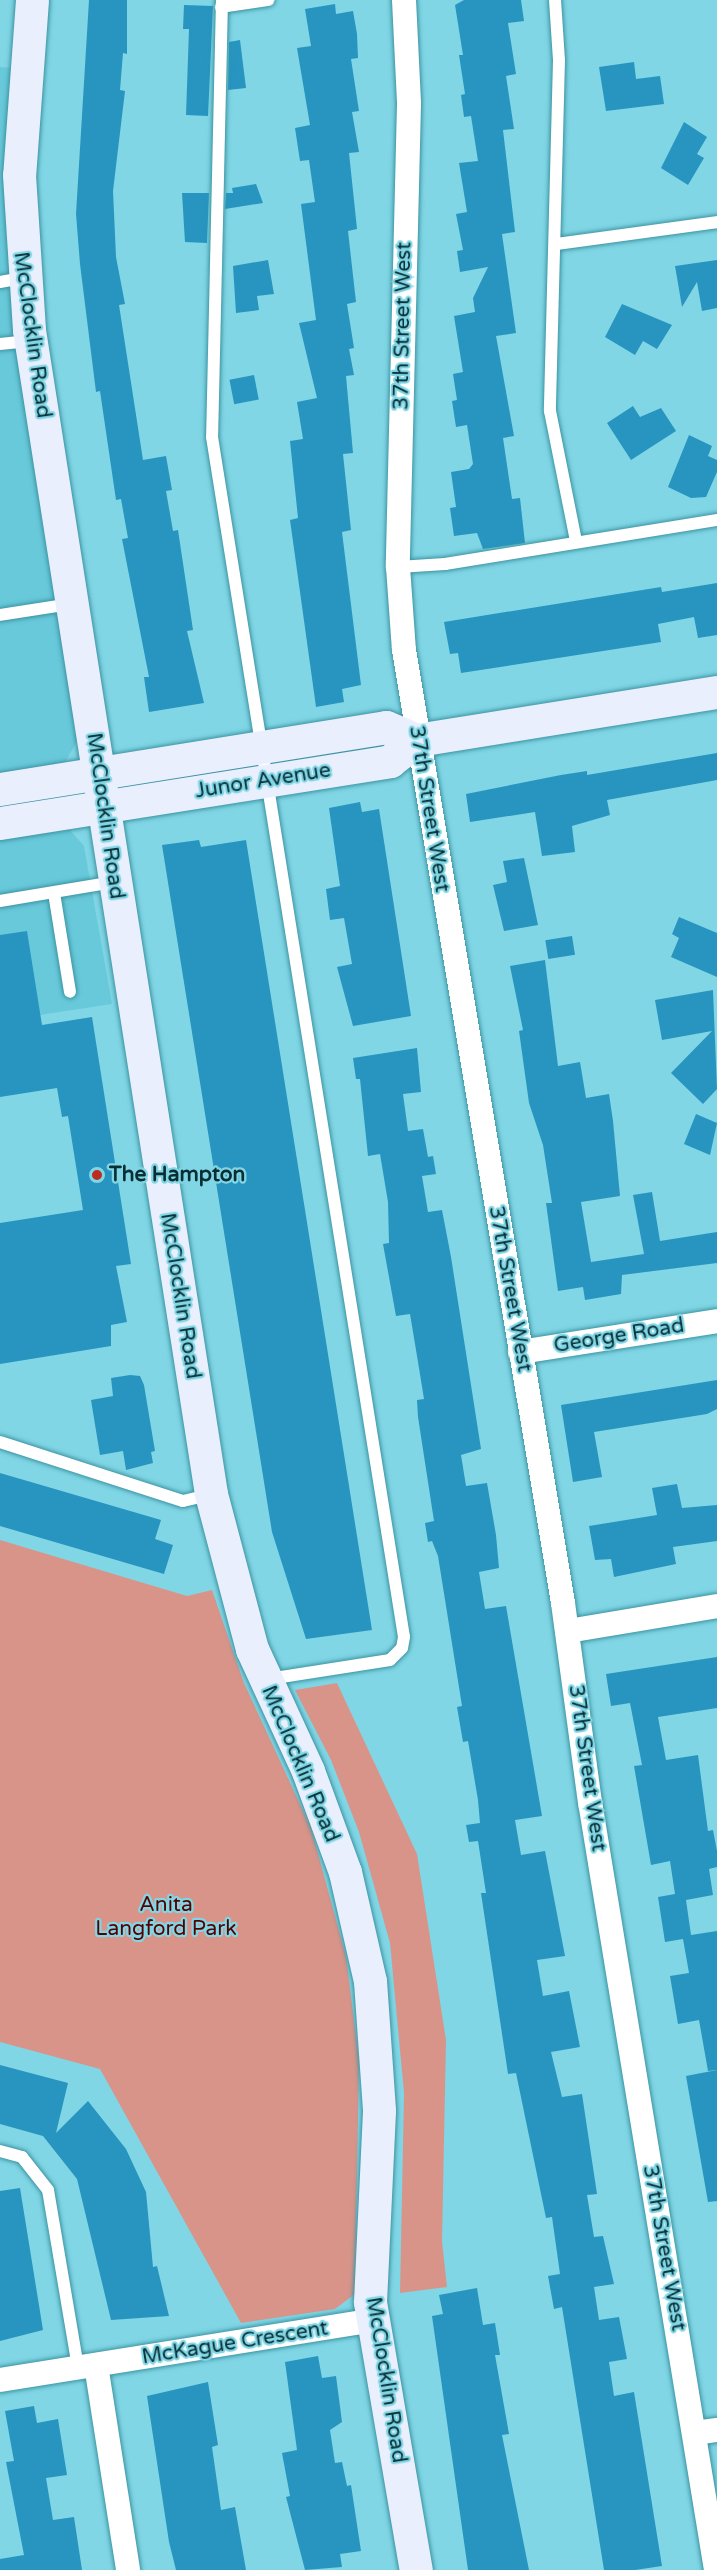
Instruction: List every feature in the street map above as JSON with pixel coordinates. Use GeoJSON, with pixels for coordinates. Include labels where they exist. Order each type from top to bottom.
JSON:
{"type":"FeatureCollection","features":[{"type":"Feature","properties":{"kind":"street","name":"McClocklin Road"},"geometry":{"type":"LineString","coordinates":[[32,0],[20,134],[11,280],[15,342],[74,604],[211,1494],[238,1609],[264,1680],[326,1815],[370,1981],[379,2071],[370,2302],[375,2320],[416,2570]]}},
{"type":"Feature","properties":{"kind":"street","name":"37th Street West"},"geometry":{"type":"LineString","coordinates":[[404,0],[409,104],[398,567],[417,740],[568,1631],[590,1802],[706,2432],[716,2570]]}},
{"type":"Feature","properties":{"kind":"street","name":"Junor Avenue"},"geometry":{"type":"LineString","coordinates":[[0,823],[390,761],[417,740],[717,692]]}},
{"type":"Feature","properties":{"kind":"street","name":"Junor Avenue"},"geometry":{"type":"LineString","coordinates":[[0,789],[100,775],[386,727],[417,740]]}},
{"type":"Feature","properties":{"kind":"street","name":"George Road"},"geometry":{"type":"LineString","coordinates":[[520,1352],[717,1321]]}},
{"type":"Feature","properties":{"kind":"street"},"geometry":{"type":"LineString","coordinates":[[568,1631],[717,1606]]}},
{"type":"Feature","properties":{"kind":"street","name":"McKague Crescent"},"geometry":{"type":"LineString","coordinates":[[0,2380],[375,2320]]}},
{"type":"Feature","properties":{"kind":"street"},"geometry":{"type":"LineString","coordinates":[[87,2366],[128,2570]]}},
{"type":"Feature","properties":{"kind":"lane"},"geometry":{"type":"LineString","coordinates":[[264,1680],[390,1660],[402,1648],[404,1637],[212,437],[221,4],[268,0]]}},
{"type":"Feature","properties":{"kind":"lane"},"geometry":{"type":"LineString","coordinates":[[555,0],[559,60],[557,244],[550,411],[576,541]]}},
{"type":"Feature","properties":{"kind":"lane"},"geometry":{"type":"LineString","coordinates":[[557,244],[717,222]]}},
{"type":"Feature","properties":{"kind":"lane"},"geometry":{"type":"LineString","coordinates":[[398,567],[436,566],[576,541],[717,520]]}},
{"type":"Feature","properties":{"kind":"lane"},"geometry":{"type":"LineString","coordinates":[[0,615],[74,604]]}},
{"type":"Feature","properties":{"kind":"lane"},"geometry":{"type":"LineString","coordinates":[[0,901],[115,882]]}},
{"type":"Feature","properties":{"kind":"lane"},"geometry":{"type":"LineString","coordinates":[[54,892],[70,992]]}},
{"type":"Feature","properties":{"kind":"lane"},"geometry":{"type":"LineString","coordinates":[[0,1442],[183,1501],[211,1494]]}},
{"type":"Feature","properties":{"kind":"lane"},"geometry":{"type":"LineString","coordinates":[[0,2151],[22,2157],[48,2190],[87,2366]]}},
{"type":"Feature","properties":{"kind":"shaded area"},"geometry":{"type":"Polygon","coordinates":[[[0,67],[15,68],[6,226],[13,322],[80,736],[64,764],[0,777],[0,67]]]}},
{"type":"Feature","properties":{"kind":"shaded area"},"geometry":{"type":"Polygon","coordinates":[[[67,827],[84,846],[112,1004],[0,1021],[0,839],[67,827]]]}},
{"type":"Feature","properties":{"kind":"green space","name":"Anita Langford Park"},"geometry":{"type":"Polygon","coordinates":[[[0,1540],[187,1596],[212,1590],[244,1683],[311,1828],[346,1956],[359,2060],[355,2294],[335,2309],[241,2323],[100,2069],[0,2042],[0,1540]]]}},
{"type":"Feature","properties":{"kind":"green space"},"geometry":{"type":"Polygon","coordinates":[[[337,1683],[417,1854],[446,2040],[442,2241],[447,2287],[400,2293],[404,2093],[390,1943],[359,1832],[331,1760],[295,1690],[337,1683]]]}},
{"type":"Feature","properties":{"kind":"building"},"geometry":{"type":"Polygon","coordinates":[[[89,0],[127,0],[127,54],[123,53],[120,90],[125,91],[113,191],[116,257],[125,304],[119,305],[143,460],[166,456],[172,490],[166,491],[173,531],[178,530],[193,630],[187,631],[204,703],[149,712],[144,677],[149,677],[122,539],[128,538],[121,499],[116,500],[100,391],[96,392],[80,264],[76,214],[89,0]]]}},
{"type":"Feature","properties":{"kind":"building"},"geometry":{"type":"Polygon","coordinates":[[[464,0],[521,0],[524,21],[508,23],[516,74],[506,76],[514,129],[503,130],[515,232],[502,234],[516,333],[496,336],[514,436],[503,438],[512,499],[520,498],[525,543],[483,549],[477,533],[454,536],[450,508],[456,507],[451,472],[469,469],[473,464],[467,425],[456,427],[452,401],[457,400],[453,374],[463,372],[454,316],[475,312],[473,298],[488,267],[460,272],[457,251],[463,250],[456,214],[467,212],[459,163],[478,161],[471,116],[464,117],[461,95],[465,94],[459,55],[463,55],[455,5],[464,0]]]}},
{"type":"Feature","properties":{"kind":"building"},"geometry":{"type":"Polygon","coordinates":[[[335,4],[336,14],[353,11],[358,58],[351,59],[359,111],[352,112],[359,152],[349,153],[357,229],[348,231],[356,302],[347,304],[354,348],[349,349],[354,375],[346,376],[353,453],[343,454],[351,530],[342,532],[361,685],[342,689],[344,702],[316,707],[290,520],[298,518],[290,441],[303,439],[297,402],[317,398],[299,323],[316,320],[301,204],[315,202],[309,160],[300,161],[295,128],[310,125],[297,48],[311,46],[305,9],[335,4]]]}},
{"type":"Feature","properties":{"kind":"building"},"geometry":{"type":"Polygon","coordinates":[[[184,5],[213,6],[208,116],[186,115],[189,29],[183,29],[184,5]]]}},
{"type":"Feature","properties":{"kind":"building"},"geometry":{"type":"Polygon","coordinates":[[[240,40],[246,88],[228,90],[229,42],[240,40]]]}},
{"type":"Feature","properties":{"kind":"building"},"geometry":{"type":"Polygon","coordinates":[[[634,62],[636,79],[660,76],[664,104],[606,111],[599,67],[634,62]]]}},
{"type":"Feature","properties":{"kind":"building"},"geometry":{"type":"Polygon","coordinates":[[[684,122],[707,137],[697,154],[704,158],[688,185],[661,168],[684,122]]]}},
{"type":"Feature","properties":{"kind":"building"},"geometry":{"type":"Polygon","coordinates":[[[256,184],[263,203],[225,209],[226,193],[233,193],[232,188],[256,184]]]}},
{"type":"Feature","properties":{"kind":"building"},"geometry":{"type":"Polygon","coordinates":[[[182,193],[209,193],[207,243],[185,242],[182,193]]]}},
{"type":"Feature","properties":{"kind":"building"},"geometry":{"type":"Polygon","coordinates":[[[268,260],[274,294],[257,296],[259,310],[236,313],[233,266],[268,260]]]}},
{"type":"Feature","properties":{"kind":"building"},"geometry":{"type":"Polygon","coordinates":[[[717,260],[717,308],[702,311],[697,282],[682,307],[675,266],[717,260]]]}},
{"type":"Feature","properties":{"kind":"building"},"geometry":{"type":"Polygon","coordinates":[[[622,304],[672,325],[657,349],[643,341],[635,355],[605,337],[622,304]]]}},
{"type":"Feature","properties":{"kind":"building"},"geometry":{"type":"Polygon","coordinates":[[[254,375],[259,400],[234,404],[229,380],[254,375]]]}},
{"type":"Feature","properties":{"kind":"building"},"geometry":{"type":"Polygon","coordinates":[[[633,406],[640,417],[661,408],[676,431],[631,460],[607,423],[633,406]]]}},
{"type":"Feature","properties":{"kind":"building"},"geometry":{"type":"Polygon","coordinates":[[[689,435],[712,446],[708,456],[717,460],[717,472],[706,497],[691,498],[668,487],[689,435]]]}},
{"type":"Feature","properties":{"kind":"building"},"geometry":{"type":"Polygon","coordinates":[[[717,583],[717,635],[698,638],[694,617],[658,624],[661,642],[461,673],[458,653],[450,654],[444,622],[661,587],[662,592],[717,583]]]}},
{"type":"Feature","properties":{"kind":"building"},"geometry":{"type":"Polygon","coordinates":[[[717,753],[717,780],[607,800],[610,815],[572,826],[575,852],[542,856],[535,812],[470,822],[466,794],[561,775],[587,771],[587,775],[717,753]]]}},
{"type":"Feature","properties":{"kind":"building"},"geometry":{"type":"Polygon","coordinates":[[[360,802],[362,812],[379,809],[411,1016],[353,1026],[337,967],[352,964],[344,918],[330,920],[326,889],[340,886],[329,808],[360,802]]]}},
{"type":"Feature","properties":{"kind":"building"},"geometry":{"type":"Polygon","coordinates":[[[199,840],[201,847],[246,840],[372,1630],[306,1639],[272,1532],[162,845],[199,840]]]}},
{"type":"Feature","properties":{"kind":"building"},"geometry":{"type":"Polygon","coordinates":[[[524,858],[538,925],[504,931],[493,885],[507,882],[503,861],[524,858]]]}},
{"type":"Feature","properties":{"kind":"building"},"geometry":{"type":"Polygon","coordinates":[[[679,917],[717,933],[717,977],[671,957],[679,938],[672,934],[679,917]]]}},
{"type":"Feature","properties":{"kind":"building"},"geometry":{"type":"Polygon","coordinates":[[[27,931],[42,1025],[92,1017],[131,1264],[116,1266],[127,1322],[111,1325],[111,1346],[0,1364],[0,1223],[83,1210],[68,1116],[62,1117],[57,1088],[0,1097],[0,935],[27,931]]]}},
{"type":"Feature","properties":{"kind":"building"},"geometry":{"type":"Polygon","coordinates":[[[572,936],[575,955],[548,959],[545,940],[572,936]]]}},
{"type":"Feature","properties":{"kind":"building"},"geometry":{"type":"Polygon","coordinates":[[[545,960],[558,1066],[580,1062],[586,1098],[609,1094],[620,1196],[581,1202],[591,1262],[644,1254],[633,1195],[652,1192],[660,1241],[717,1232],[717,1263],[622,1275],[621,1294],[585,1300],[583,1287],[558,1291],[546,1203],[552,1203],[543,1145],[529,1103],[519,1031],[523,1030],[510,966],[545,960]]]}},
{"type":"Feature","properties":{"kind":"building"},"geometry":{"type":"Polygon","coordinates":[[[713,990],[717,1089],[703,1104],[671,1073],[712,1031],[662,1040],[655,1000],[713,990]]]}},
{"type":"Feature","properties":{"kind":"building"},"geometry":{"type":"Polygon","coordinates":[[[417,1048],[421,1092],[403,1094],[408,1131],[423,1129],[428,1157],[433,1156],[436,1174],[422,1176],[428,1212],[442,1210],[481,1449],[461,1455],[466,1486],[487,1483],[496,1535],[499,1568],[479,1572],[485,1609],[506,1606],[542,1816],[515,1820],[521,1855],[545,1851],[565,1956],[537,1960],[543,1996],[569,1991],[580,2047],[551,2052],[562,2097],[582,2094],[597,2194],[587,2195],[594,2237],[603,2236],[614,2284],[594,2287],[599,2320],[619,2317],[627,2359],[609,2362],[614,2396],[634,2392],[662,2566],[635,2570],[604,2570],[562,2307],[554,2309],[548,2276],[560,2274],[552,2217],[546,2218],[516,2073],[508,2074],[481,1893],[486,1893],[478,1841],[469,1842],[466,1825],[480,1823],[478,1800],[468,1741],[463,1742],[457,1707],[462,1706],[438,1556],[432,1541],[428,1542],[425,1523],[434,1521],[418,1417],[417,1400],[424,1399],[410,1314],[396,1316],[383,1244],[389,1243],[388,1202],[380,1154],[368,1156],[360,1079],[356,1079],[353,1058],[417,1048]]]}},
{"type":"Feature","properties":{"kind":"building"},"geometry":{"type":"Polygon","coordinates":[[[696,1114],[717,1123],[710,1155],[684,1144],[696,1114]]]}},
{"type":"Feature","properties":{"kind":"building"},"geometry":{"type":"Polygon","coordinates":[[[140,1376],[144,1385],[155,1451],[151,1452],[153,1463],[126,1470],[123,1451],[100,1455],[91,1400],[113,1396],[111,1378],[140,1376]]]}},
{"type":"Feature","properties":{"kind":"building"},"geometry":{"type":"Polygon","coordinates":[[[717,1380],[717,1409],[707,1414],[594,1432],[602,1477],[573,1482],[561,1405],[717,1380]]]}},
{"type":"Feature","properties":{"kind":"building"},"geometry":{"type":"Polygon","coordinates":[[[0,1473],[161,1520],[155,1539],[173,1545],[164,1574],[0,1526],[0,1473]]]}},
{"type":"Feature","properties":{"kind":"building"},"geometry":{"type":"Polygon","coordinates":[[[677,1484],[682,1508],[717,1505],[717,1541],[673,1547],[676,1564],[614,1577],[611,1559],[595,1560],[589,1526],[657,1515],[652,1488],[677,1484]]]}},
{"type":"Feature","properties":{"kind":"building"},"geometry":{"type":"Polygon","coordinates":[[[717,1657],[717,1708],[658,1717],[666,1760],[698,1755],[708,1831],[713,1830],[717,1851],[717,1867],[709,1869],[713,1895],[686,1900],[691,1935],[717,1931],[717,2070],[708,2071],[699,2020],[678,2024],[670,1976],[689,1973],[683,1939],[665,1942],[658,1897],[675,1894],[670,1861],[651,1865],[634,1766],[642,1765],[630,1703],[611,1706],[606,1674],[717,1657]]]}},
{"type":"Feature","properties":{"kind":"building"},"geometry":{"type":"Polygon","coordinates":[[[0,2065],[68,2083],[56,2133],[88,2101],[126,2149],[146,2192],[153,2267],[157,2266],[169,2316],[111,2320],[77,2179],[43,2136],[0,2124],[0,2065]]]}},
{"type":"Feature","properties":{"kind":"building"},"geometry":{"type":"Polygon","coordinates":[[[717,2070],[717,2201],[708,2202],[686,2076],[717,2070]]]}},
{"type":"Feature","properties":{"kind":"building"},"geometry":{"type":"Polygon","coordinates":[[[20,2188],[43,2330],[0,2341],[0,2191],[20,2188]]]}},
{"type":"Feature","properties":{"kind":"building"},"geometry":{"type":"Polygon","coordinates":[[[477,2288],[483,2325],[495,2323],[500,2355],[495,2355],[509,2434],[502,2435],[529,2570],[468,2570],[432,2316],[443,2314],[439,2295],[477,2288]]]}},
{"type":"Feature","properties":{"kind":"building"},"geometry":{"type":"Polygon","coordinates":[[[318,2356],[322,2378],[336,2376],[342,2422],[330,2430],[335,2463],[342,2462],[347,2486],[351,2485],[361,2551],[340,2554],[342,2567],[305,2570],[286,2497],[290,2496],[282,2453],[297,2450],[285,2362],[318,2356]]]}},
{"type":"Feature","properties":{"kind":"building"},"geometry":{"type":"Polygon","coordinates":[[[208,2382],[218,2445],[212,2447],[221,2510],[235,2507],[246,2570],[176,2570],[169,2542],[147,2396],[208,2382]]]}},
{"type":"Feature","properties":{"kind":"building"},"geometry":{"type":"Polygon","coordinates":[[[34,2406],[37,2423],[58,2419],[67,2475],[46,2478],[53,2520],[74,2517],[82,2570],[0,2570],[0,2559],[24,2555],[6,2462],[14,2461],[5,2411],[34,2406]]]}},
{"type":"Feature","properties":{"kind":"place","name":"The Hampton"},"geometry":{"type":"Point","coordinates":[97,1175]}}]}
